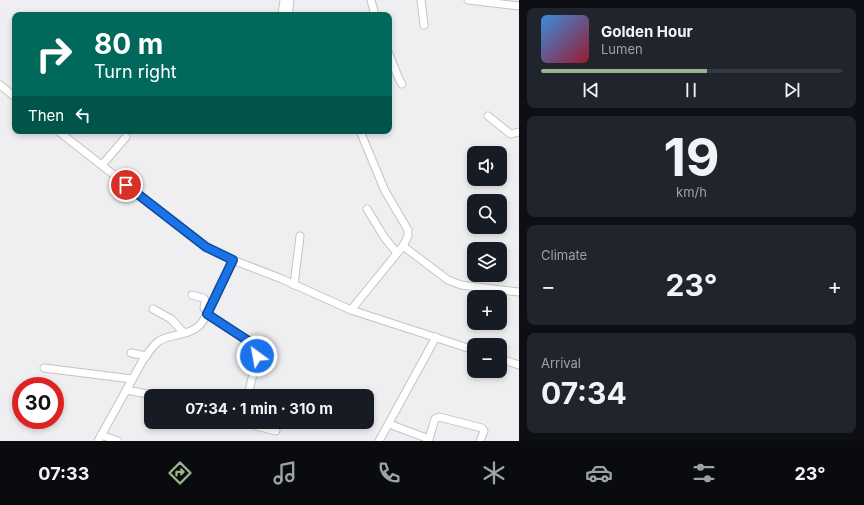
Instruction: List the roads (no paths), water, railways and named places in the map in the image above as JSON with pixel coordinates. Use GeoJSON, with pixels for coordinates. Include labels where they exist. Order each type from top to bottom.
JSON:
{"type":"FeatureCollection","features":[{"type":"Feature","properties":{"kind":"street"},"geometry":{"type":"LineString","coordinates":[[282,12],[284,0]]}},
{"type":"Feature","properties":{"kind":"street"},"geometry":{"type":"LineString","coordinates":[[288,12],[290,0]]}},
{"type":"Feature","properties":{"kind":"street"},"geometry":{"type":"LineString","coordinates":[[371,0],[374,12]]}},
{"type":"Feature","properties":{"kind":"street"},"geometry":{"type":"LineString","coordinates":[[421,0],[424,25]]}},
{"type":"Feature","properties":{"kind":"street"},"geometry":{"type":"LineString","coordinates":[[468,0],[503,2],[519,6]]}},
{"type":"Feature","properties":{"kind":"street"},"geometry":{"type":"LineString","coordinates":[[392,61],[402,84]]}},
{"type":"Feature","properties":{"kind":"street"},"geometry":{"type":"LineString","coordinates":[[0,85],[12,95]]}},
{"type":"Feature","properties":{"kind":"street"},"geometry":{"type":"LineString","coordinates":[[488,116],[511,134],[519,132]]}},
{"type":"Feature","properties":{"kind":"street"},"geometry":{"type":"LineString","coordinates":[[62,134],[206,247],[351,310],[467,348]]}},
{"type":"Feature","properties":{"kind":"street"},"geometry":{"type":"LineString","coordinates":[[351,310],[403,246],[408,236],[408,230],[385,192],[361,134]]}},
{"type":"Feature","properties":{"kind":"street"},"geometry":{"type":"LineString","coordinates":[[102,165],[126,137]]}},
{"type":"Feature","properties":{"kind":"street"},"geometry":{"type":"LineString","coordinates":[[368,209],[384,238],[397,253]]}},
{"type":"Feature","properties":{"kind":"street"},"geometry":{"type":"LineString","coordinates":[[294,285],[300,236]]}},
{"type":"Feature","properties":{"kind":"street"},"geometry":{"type":"LineString","coordinates":[[403,246],[448,280],[461,285],[519,292]]}},
{"type":"Feature","properties":{"kind":"street"},"geometry":{"type":"LineString","coordinates":[[118,441],[100,438],[146,356],[160,340],[184,333],[199,326],[233,260]]}},
{"type":"Feature","properties":{"kind":"street"},"geometry":{"type":"LineString","coordinates":[[192,296],[203,298],[205,300],[204,308],[207,313],[256,347],[258,351],[250,389]]}},
{"type":"Feature","properties":{"kind":"street"},"geometry":{"type":"LineString","coordinates":[[152,309],[171,319],[184,333]]}},
{"type":"Feature","properties":{"kind":"street"},"geometry":{"type":"LineString","coordinates":[[379,441],[436,337]]}},
{"type":"Feature","properties":{"kind":"street"},"geometry":{"type":"LineString","coordinates":[[131,353],[146,356]]}},
{"type":"Feature","properties":{"kind":"street"},"geometry":{"type":"LineString","coordinates":[[507,362],[519,366]]}},
{"type":"Feature","properties":{"kind":"street"},"geometry":{"type":"LineString","coordinates":[[44,368],[132,379]]}},
{"type":"Feature","properties":{"kind":"street"},"geometry":{"type":"LineString","coordinates":[[126,390],[144,393]]}},
{"type":"Feature","properties":{"kind":"street"},"geometry":{"type":"LineString","coordinates":[[389,424],[429,440],[435,419],[438,418],[482,428],[484,431],[480,441]]}},
{"type":"Feature","properties":{"kind":"street"},"geometry":{"type":"LineString","coordinates":[[268,429],[276,431]]}}]}
